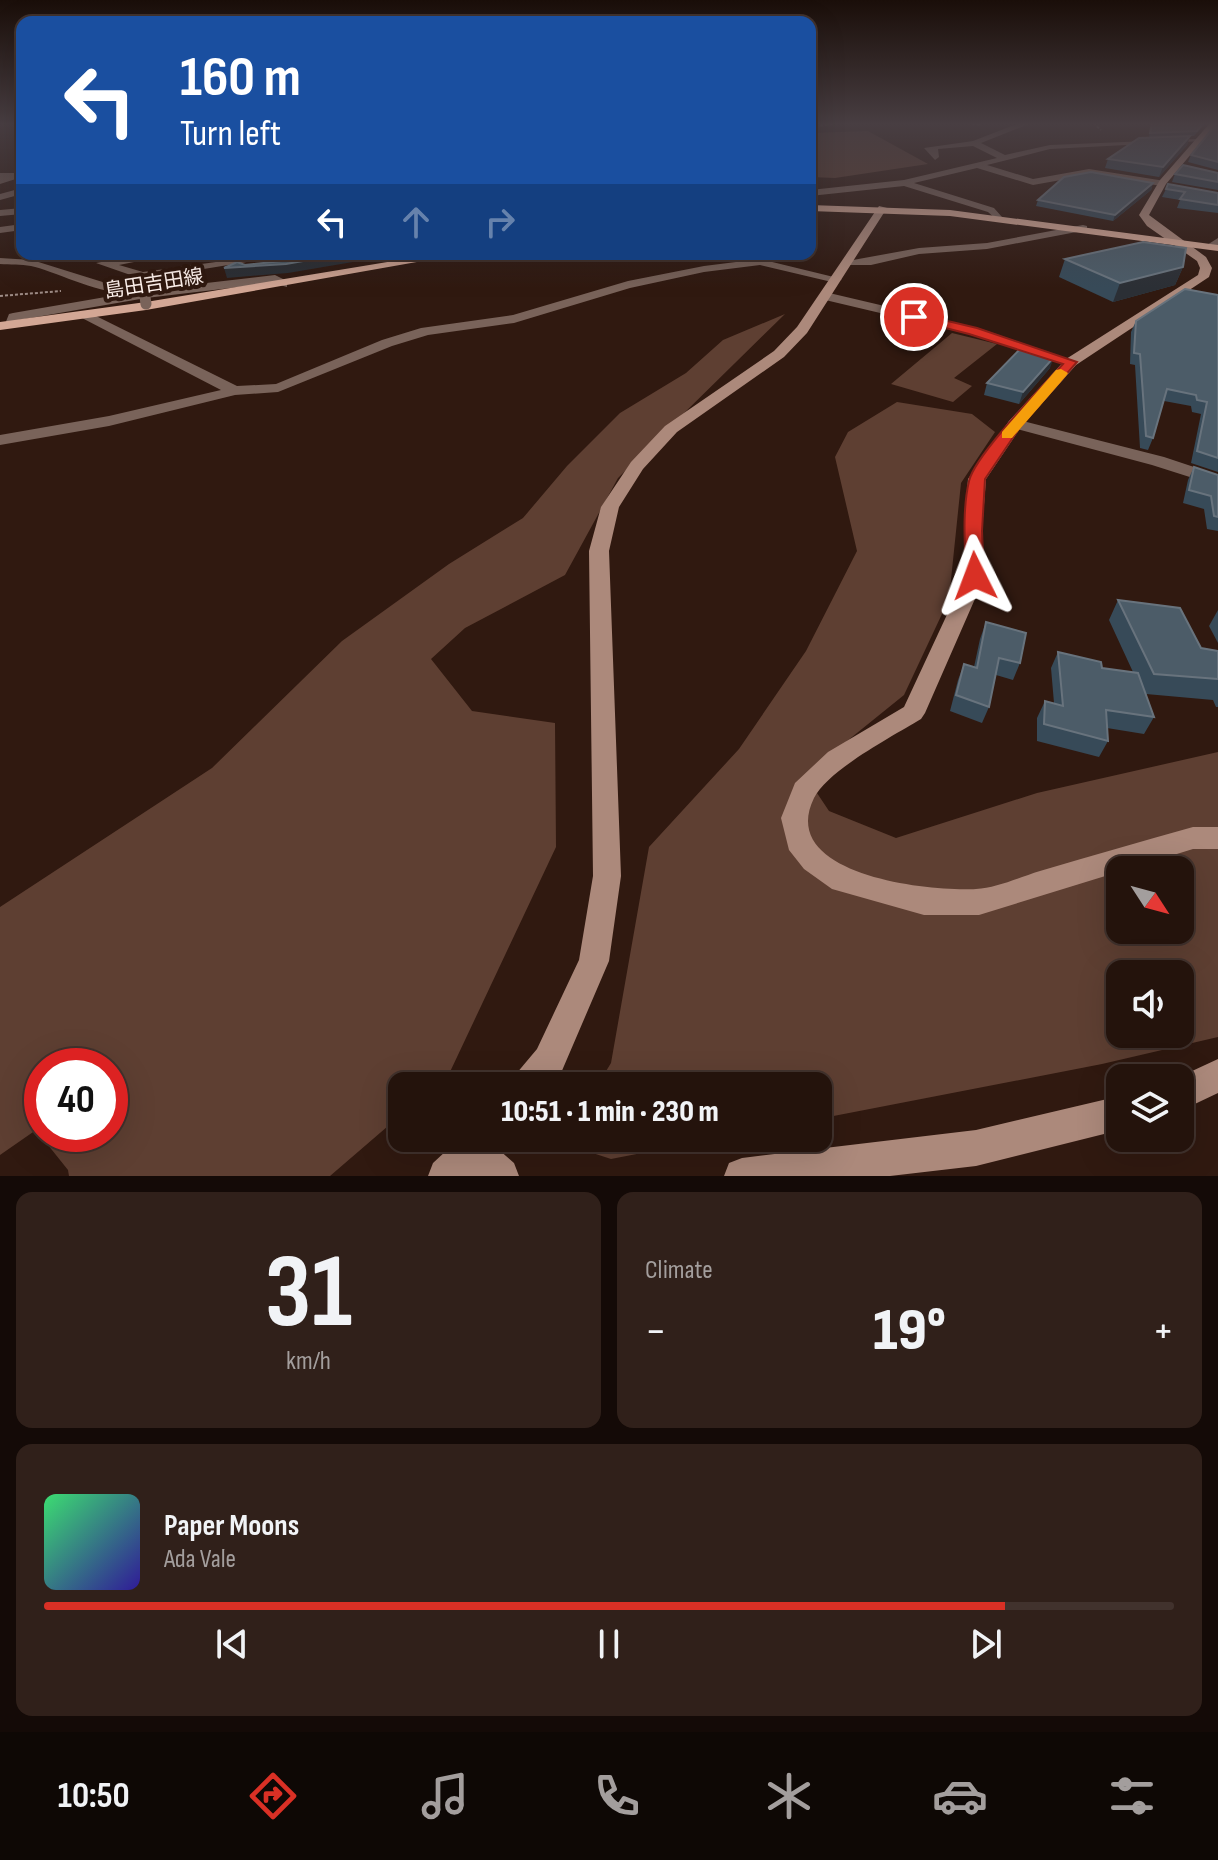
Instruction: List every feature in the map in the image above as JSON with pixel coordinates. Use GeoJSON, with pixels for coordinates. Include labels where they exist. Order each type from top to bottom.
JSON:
{"type":"FeatureCollection","features":[{"type":"Feature","properties":{"kind":"main road"},"geometry":{"type":"LineString","coordinates":[[816,208],[882,208],[997,217],[1216,245]]}},
{"type":"Feature","properties":{"kind":"main road"},"geometry":{"type":"LineString","coordinates":[[283,284],[421,260]]}},
{"type":"Feature","properties":{"kind":"main road","name":"島田吉田線"},"geometry":{"type":"LineString","coordinates":[[5,325],[86,315],[146,296]]}},
{"type":"Feature","properties":{"kind":"street"},"geometry":{"type":"LineString","coordinates":[[828,180],[851,178]]}},
{"type":"Feature","properties":{"kind":"street"},"geometry":{"type":"LineString","coordinates":[[816,192],[904,183],[923,178]]}},
{"type":"Feature","properties":{"kind":"street"},"geometry":{"type":"LineString","coordinates":[[1020,178],[1033,182],[1056,178]]}},
{"type":"Feature","properties":{"kind":"street"},"geometry":{"type":"LineString","coordinates":[[1122,178],[1174,189]]}},
{"type":"Feature","properties":{"kind":"street"},"geometry":{"type":"LineString","coordinates":[[1167,178],[1144,208],[1144,215],[1202,259],[1206,268],[1203,277],[1112,331],[1071,362],[1015,424],[977,479],[973,531],[975,576],[913,713],[837,759],[804,790],[794,818],[798,842],[814,861],[842,880],[924,902],[979,902],[1193,838],[1218,838]]}},
{"type":"Feature","properties":{"kind":"street"},"geometry":{"type":"LineString","coordinates":[[904,183],[991,210],[997,217]]}},
{"type":"Feature","properties":{"kind":"street"},"geometry":{"type":"LineString","coordinates":[[540,1072],[549,1061],[594,961],[607,876],[599,551],[610,507],[637,466],[671,429],[779,354],[802,330],[882,208]]}},
{"type":"Feature","properties":{"kind":"street"},"geometry":{"type":"LineString","coordinates":[[836,279],[871,262],[919,251],[987,246],[1083,228]]}},
{"type":"Feature","properties":{"kind":"street"},"geometry":{"type":"LineString","coordinates":[[104,260],[119,279],[146,296]]}},
{"type":"Feature","properties":{"kind":"street"},"geometry":{"type":"LineString","coordinates":[[105,260],[142,276],[252,260]]}},
{"type":"Feature","properties":{"kind":"street"},"geometry":{"type":"LineString","coordinates":[[0,261],[32,263],[146,296],[278,264]]}},
{"type":"Feature","properties":{"kind":"street"},"geometry":{"type":"LineString","coordinates":[[0,440],[109,421],[235,391],[278,388],[387,343],[426,331],[514,319],[628,285],[716,267],[760,262],[836,279],[973,331],[1071,362]]}},
{"type":"Feature","properties":{"kind":"street"},"geometry":{"type":"LineString","coordinates":[[5,325],[13,317],[146,296],[275,279],[283,284]]}},
{"type":"Feature","properties":{"kind":"street"},"geometry":{"type":"LineString","coordinates":[[1176,292],[1204,297]]}},
{"type":"Feature","properties":{"kind":"street"},"geometry":{"type":"LineString","coordinates":[[86,315],[235,391]]}},
{"type":"Feature","properties":{"kind":"street"},"geometry":{"type":"LineString","coordinates":[[1015,424],[1158,461],[1218,481]]}},
{"type":"Feature","properties":{"kind":"street"},"geometry":{"type":"LineString","coordinates":[[1194,1087],[1218,1076]]}},
{"type":"Feature","properties":{"kind":"street"},"geometry":{"type":"LineString","coordinates":[[742,1176],[976,1148],[1106,1116]]}},
{"type":"Feature","properties":{"kind":"street"},"geometry":{"type":"LineString","coordinates":[[446,1176],[472,1152]]}},
{"type":"Feature","properties":{"kind":"street"},"geometry":{"type":"LineString","coordinates":[[485,1152],[501,1176]]}},
{"type":"Feature","properties":{"kind":"path"},"geometry":{"type":"LineString","coordinates":[[0,296],[61,291]]}},
{"type":"Feature","properties":{"kind":"shaded area"},"geometry":{"type":"Polygon","coordinates":[[[785,314],[618,478],[565,575],[465,628],[431,659],[472,711],[555,723],[556,847],[450,1072],[388,1072],[388,1126],[330,1176],[69,1176],[54,1152],[128,1152],[128,1048],[24,1048],[24,1138],[0,1155],[0,907],[212,768],[342,641],[449,564],[523,518],[567,466],[620,413],[686,373],[723,340],[785,314]]]}},
{"type":"Feature","properties":{"kind":"shaded area"},"geometry":{"type":"Polygon","coordinates":[[[952,333],[997,344],[954,378],[972,386],[953,402],[891,384],[952,333]]]}},
{"type":"Feature","properties":{"kind":"shaded area"},"geometry":{"type":"Polygon","coordinates":[[[897,402],[972,414],[995,432],[961,483],[949,599],[904,695],[805,775],[829,811],[896,838],[1037,793],[1218,752],[1218,1037],[1194,1043],[1194,960],[1106,960],[1106,1048],[1171,1048],[832,1116],[832,1072],[606,1072],[611,1063],[649,847],[739,749],[806,651],[857,551],[835,457],[848,432],[897,402]]]}},
{"type":"Feature","properties":{"kind":"shaded area"},"geometry":{"type":"Polygon","coordinates":[[[590,1152],[647,1152],[611,1159],[590,1152]]]}},
{"type":"Feature","properties":{"kind":"building"},"geometry":{"type":"Polygon","coordinates":[[[1063,178],[1124,178],[1153,183],[1115,215],[1038,200],[1063,178]]]}},
{"type":"Feature","properties":{"kind":"building"},"geometry":{"type":"Polygon","coordinates":[[[1196,178],[1218,178],[1218,182],[1196,178]]]}},
{"type":"Feature","properties":{"kind":"building"},"geometry":{"type":"Polygon","coordinates":[[[1168,184],[1218,193],[1218,205],[1180,199],[1185,192],[1166,189],[1168,184]]]}},
{"type":"Feature","properties":{"kind":"building"},"geometry":{"type":"Polygon","coordinates":[[[1143,242],[1186,248],[1183,267],[1120,283],[1065,259],[1143,242]]]}},
{"type":"Feature","properties":{"kind":"building"},"geometry":{"type":"Polygon","coordinates":[[[309,260],[224,268],[237,262],[245,265],[309,260]]]}},
{"type":"Feature","properties":{"kind":"building"},"geometry":{"type":"Polygon","coordinates":[[[1185,289],[1218,295],[1218,458],[1197,451],[1207,402],[1197,400],[1196,395],[1167,389],[1153,438],[1146,436],[1140,354],[1134,353],[1136,321],[1185,289]]]}},
{"type":"Feature","properties":{"kind":"building"},"geometry":{"type":"Polygon","coordinates":[[[1021,348],[1054,357],[1023,392],[987,383],[1021,348]]]}},
{"type":"Feature","properties":{"kind":"building"},"geometry":{"type":"Polygon","coordinates":[[[1194,467],[1218,475],[1218,517],[1214,516],[1211,496],[1189,490],[1194,467]]]}},
{"type":"Feature","properties":{"kind":"building"},"geometry":{"type":"Polygon","coordinates":[[[1118,600],[1180,608],[1201,648],[1218,651],[1218,679],[1154,674],[1118,600]]]}},
{"type":"Feature","properties":{"kind":"building"},"geometry":{"type":"Polygon","coordinates":[[[986,622],[1026,633],[1020,663],[999,658],[989,707],[956,695],[964,664],[977,668],[986,622]]]}},
{"type":"Feature","properties":{"kind":"building"},"geometry":{"type":"Polygon","coordinates":[[[1058,652],[1101,662],[1102,668],[1138,673],[1154,717],[1106,710],[1108,741],[1044,724],[1045,701],[1063,706],[1058,652]]]}},
{"type":"Feature","properties":{"kind":"slow traffic"},"geometry":{"type":"LineString","coordinates":[[1007,435],[1061,373]]}},
{"type":"Feature","properties":{"kind":"route"},"geometry":{"type":"LineString","coordinates":[[914,317],[973,331],[1071,362],[1015,424],[977,479],[973,531],[975,576]]}}]}
